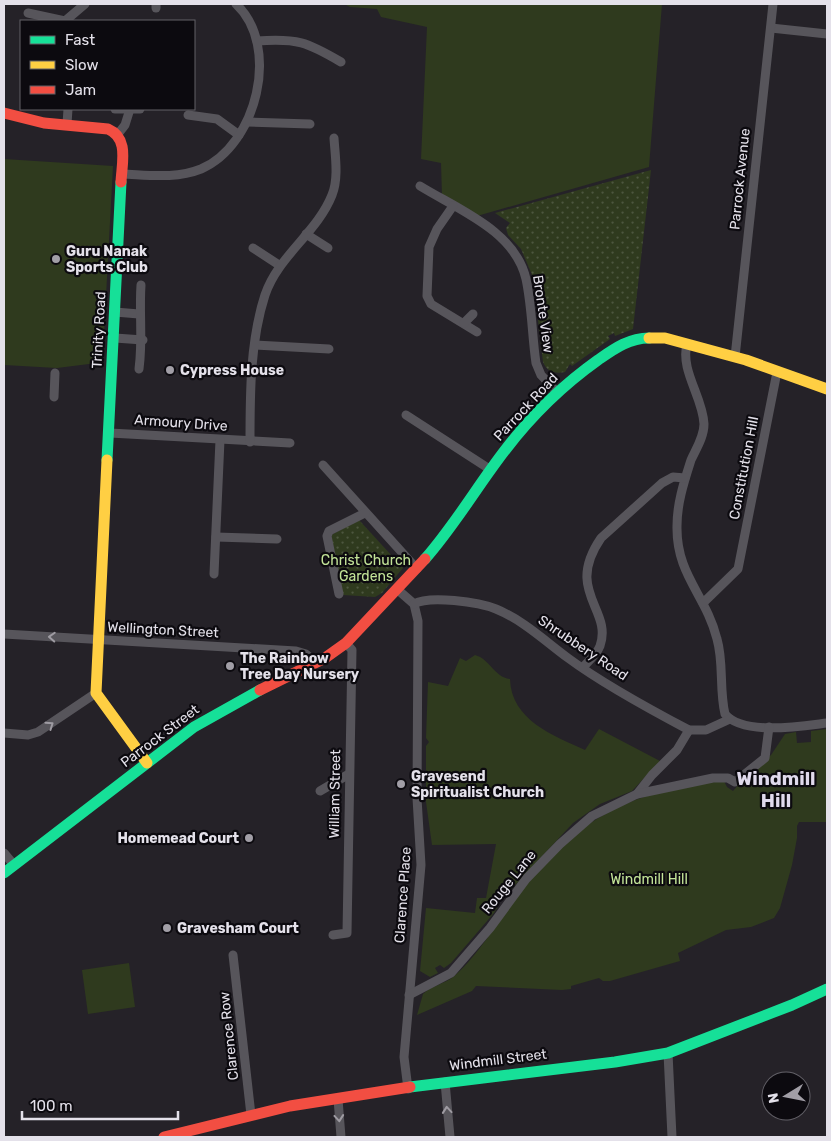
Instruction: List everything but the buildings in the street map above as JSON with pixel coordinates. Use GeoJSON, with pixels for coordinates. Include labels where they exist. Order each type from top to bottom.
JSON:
{"type":"FeatureCollection","features":[{"type":"Feature","properties":{"kind":"street"},"geometry":{"type":"LineString","coordinates":[[66,20],[85,4]]}},
{"type":"Feature","properties":{"kind":"street"},"geometry":{"type":"LineString","coordinates":[[122,174],[180,176],[202,168],[224,155],[239,136],[247,122],[257,92],[257,42],[252,24],[236,4]]}},
{"type":"Feature","properties":{"kind":"street","name":"Parrock Avenue"},"geometry":{"type":"LineString","coordinates":[[735,357],[773,4]]}},
{"type":"Feature","properties":{"kind":"street"},"geometry":{"type":"LineString","coordinates":[[28,13],[60,20]]}},
{"type":"Feature","properties":{"kind":"street"},"geometry":{"type":"LineString","coordinates":[[771,28],[827,34]]}},
{"type":"Feature","properties":{"kind":"street"},"geometry":{"type":"LineString","coordinates":[[257,42],[298,40],[341,62]]}},
{"type":"Feature","properties":{"kind":"street"},"geometry":{"type":"LineString","coordinates":[[67,124],[68,110]]}},
{"type":"Feature","properties":{"kind":"street"},"geometry":{"type":"LineString","coordinates":[[7,114],[44,123],[106,128],[118,134],[125,125],[130,110]]}},
{"type":"Feature","properties":{"kind":"street"},"geometry":{"type":"LineString","coordinates":[[188,115],[218,118],[239,136]]}},
{"type":"Feature","properties":{"kind":"street"},"geometry":{"type":"LineString","coordinates":[[247,122],[310,124]]}},
{"type":"Feature","properties":{"kind":"street","name":"Trinity Road"},"geometry":{"type":"LineString","coordinates":[[96,693],[122,174],[123,147],[118,134]]}},
{"type":"Feature","properties":{"kind":"street"},"geometry":{"type":"LineString","coordinates":[[250,442],[250,393],[255,345],[265,294],[279,265],[306,234],[333,194],[335,174],[334,138]]}},
{"type":"Feature","properties":{"kind":"street","name":"Bronte View"},"geometry":{"type":"LineString","coordinates":[[420,186],[501,237],[517,257],[526,279],[536,363],[542,375],[557,392]]}},
{"type":"Feature","properties":{"kind":"street"},"geometry":{"type":"LineString","coordinates":[[453,206],[437,229],[429,247],[427,296],[431,304],[477,332]]}},
{"type":"Feature","properties":{"kind":"street"},"geometry":{"type":"LineString","coordinates":[[306,234],[328,248]]}},
{"type":"Feature","properties":{"kind":"street"},"geometry":{"type":"LineString","coordinates":[[253,248],[279,265]]}},
{"type":"Feature","properties":{"kind":"street"},"geometry":{"type":"LineString","coordinates":[[140,369],[143,340],[143,324],[139,314],[141,285]]}},
{"type":"Feature","properties":{"kind":"street"},"geometry":{"type":"LineString","coordinates":[[115,312],[139,314]]}},
{"type":"Feature","properties":{"kind":"street"},"geometry":{"type":"LineString","coordinates":[[464,324],[473,314]]}},
{"type":"Feature","properties":{"kind":"street","name":"Parrock Road"},"geometry":{"type":"LineString","coordinates":[[346,643],[398,590],[444,537],[491,470],[516,438],[557,392],[595,361],[628,342],[655,337],[687,344],[735,357],[827,389]]}},
{"type":"Feature","properties":{"kind":"street"},"geometry":{"type":"LineString","coordinates":[[114,338],[143,340]]}},
{"type":"Feature","properties":{"kind":"street"},"geometry":{"type":"LineString","coordinates":[[687,344],[685,359],[701,409],[704,428],[685,478],[678,506],[678,552],[686,574],[703,603],[717,638],[724,711],[730,719]]}},
{"type":"Feature","properties":{"kind":"street"},"geometry":{"type":"LineString","coordinates":[[255,345],[329,349]]}},
{"type":"Feature","properties":{"kind":"street","name":"Constitution Hill"},"geometry":{"type":"LineString","coordinates":[[703,603],[738,569],[777,372]]}},
{"type":"Feature","properties":{"kind":"street"},"geometry":{"type":"LineString","coordinates":[[54,397],[55,373]]}},
{"type":"Feature","properties":{"kind":"street"},"geometry":{"type":"LineString","coordinates":[[411,415],[491,470]]}},
{"type":"Feature","properties":{"kind":"street","name":"Armoury Drive"},"geometry":{"type":"LineString","coordinates":[[110,433],[250,442],[290,442]]}},
{"type":"Feature","properties":{"kind":"street"},"geometry":{"type":"LineString","coordinates":[[214,574],[220,440]]}},
{"type":"Feature","properties":{"kind":"street"},"geometry":{"type":"LineString","coordinates":[[323,465],[417,569]]}},
{"type":"Feature","properties":{"kind":"street"},"geometry":{"type":"LineString","coordinates":[[583,667],[597,652],[601,640],[598,620],[587,588],[586,578],[587,566],[593,551],[602,538],[659,486],[673,477],[685,478]]}},
{"type":"Feature","properties":{"kind":"street"},"geometry":{"type":"LineString","coordinates":[[339,594],[327,536],[329,531],[365,513]]}},
{"type":"Feature","properties":{"kind":"street"},"geometry":{"type":"LineString","coordinates":[[216,537],[277,539]]}},
{"type":"Feature","properties":{"kind":"street"},"geometry":{"type":"LineString","coordinates":[[398,590],[414,604]]}},
{"type":"Feature","properties":{"kind":"street","name":"Shrubbery Road"},"geometry":{"type":"LineString","coordinates":[[414,604],[422,600],[435,600],[481,604],[494,608],[522,623],[583,667],[689,730]]}},
{"type":"Feature","properties":{"kind":"street","name":"Clarence Place"},"geometry":{"type":"LineString","coordinates":[[408,1089],[404,1057],[421,865],[417,798],[418,617],[414,604]]}},
{"type":"Feature","properties":{"kind":"street","name":"Wellington Street"},"geometry":{"type":"LineString","coordinates":[[4,634],[296,651],[306,654],[316,663]]}},
{"type":"Feature","properties":{"kind":"street","name":"Parrock Street"},"geometry":{"type":"LineString","coordinates":[[4,873],[148,763],[216,714],[316,663],[346,643]]}},
{"type":"Feature","properties":{"kind":"street","name":"William Street"},"geometry":{"type":"LineString","coordinates":[[333,935],[347,933],[352,650],[346,643]]}},
{"type":"Feature","properties":{"kind":"street"},"geometry":{"type":"LineString","coordinates":[[4,733],[36,733],[96,693],[148,763]]}},
{"type":"Feature","properties":{"kind":"street"},"geometry":{"type":"LineString","coordinates":[[689,730],[706,730],[730,719],[769,728],[827,723]]}},
{"type":"Feature","properties":{"kind":"street","name":"Rouge Lane"},"geometry":{"type":"LineString","coordinates":[[409,995],[451,973],[490,928],[526,879],[576,829],[592,816],[637,794],[708,778],[726,778],[735,782],[765,758],[769,728]]}},
{"type":"Feature","properties":{"kind":"street","name":"Rouge Lane"},"geometry":{"type":"LineString","coordinates":[[637,794],[654,773],[677,750],[689,730]]}},
{"type":"Feature","properties":{"kind":"street"},"geometry":{"type":"LineString","coordinates":[[320,791],[349,774]]}},
{"type":"Feature","properties":{"kind":"street"},"geometry":{"type":"LineString","coordinates":[[4,853],[14,864]]}},
{"type":"Feature","properties":{"kind":"street","name":"Clarence Row"},"geometry":{"type":"LineString","coordinates":[[233,955],[251,1115]]}},
{"type":"Feature","properties":{"kind":"street","name":"Windmill Street"},"geometry":{"type":"LineString","coordinates":[[164,1137],[251,1115],[338,1099],[445,1082],[615,1062],[668,1053],[792,1005],[827,989]]}},
{"type":"Feature","properties":{"kind":"street"},"geometry":{"type":"LineString","coordinates":[[668,1053],[672,1137]]}},
{"type":"Feature","properties":{"kind":"street"},"geometry":{"type":"LineString","coordinates":[[445,1082],[450,1137]]}},
{"type":"Feature","properties":{"kind":"street"},"geometry":{"type":"LineString","coordinates":[[338,1099],[341,1137]]}},
{"type":"Feature","properties":{"kind":"green space"},"geometry":{"type":"Polygon","coordinates":[[[344,4],[662,4],[649,167],[477,216],[442,196],[441,163],[421,159],[427,27],[381,17],[377,9],[350,7],[344,4]]]}},
{"type":"Feature","properties":{"kind":"green space","name":"Guru Nanak Sports Club"},"geometry":{"type":"Polygon","coordinates":[[[4,159],[113,166],[103,352],[97,363],[57,368],[4,365],[4,159]]]}},
{"type":"Feature","properties":{"kind":"green space"},"geometry":{"type":"Polygon","coordinates":[[[651,170],[633,329],[615,336],[614,333],[608,336],[610,339],[572,366],[570,364],[565,372],[552,372],[543,362],[533,277],[521,249],[508,235],[506,228],[510,223],[495,213],[651,170]]]}},
{"type":"Feature","properties":{"kind":"green space","name":"Christ Church Gardens"},"geometry":{"type":"Polygon","coordinates":[[[359,520],[403,568],[382,593],[375,597],[343,595],[331,535],[359,520]]]}},
{"type":"Feature","properties":{"kind":"green space"},"geometry":{"type":"Polygon","coordinates":[[[475,655],[485,660],[500,675],[510,679],[512,693],[526,716],[536,725],[560,739],[585,750],[599,729],[660,761],[632,791],[600,804],[573,823],[504,897],[498,896],[497,908],[494,913],[451,963],[444,968],[440,965],[435,968],[438,973],[430,977],[420,971],[426,908],[475,913],[477,898],[486,898],[496,844],[432,845],[426,802],[426,746],[429,742],[426,738],[428,682],[448,686],[460,658],[466,661],[475,655]]]}},
{"type":"Feature","properties":{"kind":"green space","name":"Windmill Hill"},"geometry":{"type":"Polygon","coordinates":[[[827,729],[827,822],[799,822],[792,865],[780,908],[774,918],[751,927],[726,930],[678,953],[680,961],[610,981],[603,981],[599,978],[571,986],[571,989],[562,990],[476,986],[472,991],[417,1015],[423,994],[461,970],[535,873],[580,830],[630,802],[659,792],[690,785],[724,781],[727,787],[733,791],[745,777],[771,755],[785,734],[796,732],[797,743],[811,742],[811,731],[827,729]]]}},
{"type":"Feature","properties":{"kind":"green space"},"geometry":{"type":"Polygon","coordinates":[[[129,963],[135,1007],[88,1014],[82,970],[129,963]]]}},
{"type":"Feature","properties":{"kind":"traffic: fast"},"geometry":{"type":"LineString","coordinates":[[107,460],[121,182]]}},
{"type":"Feature","properties":{"kind":"traffic: fast"},"geometry":{"type":"LineString","coordinates":[[425,559],[506,449],[526,424],[549,401],[610,352],[628,342],[649,338]]}},
{"type":"Feature","properties":{"kind":"traffic: fast"},"geometry":{"type":"LineString","coordinates":[[4,873],[194,727],[260,690]]}},
{"type":"Feature","properties":{"kind":"traffic: fast"},"geometry":{"type":"LineString","coordinates":[[410,1087],[615,1062],[668,1053],[792,1005],[827,989]]}},
{"type":"Feature","properties":{"kind":"traffic: slow"},"geometry":{"type":"LineString","coordinates":[[649,338],[665,338],[746,360],[827,389]]}},
{"type":"Feature","properties":{"kind":"traffic: slow"},"geometry":{"type":"LineString","coordinates":[[107,460],[96,693],[147,763]]}},
{"type":"Feature","properties":{"kind":"traffic: jam"},"geometry":{"type":"LineString","coordinates":[[4,113],[44,123],[108,129],[115,133],[122,144],[123,151],[121,182]]}},
{"type":"Feature","properties":{"kind":"traffic: jam"},"geometry":{"type":"LineString","coordinates":[[260,690],[325,658],[346,643],[425,559]]}},
{"type":"Feature","properties":{"kind":"traffic: jam"},"geometry":{"type":"LineString","coordinates":[[164,1137],[290,1106],[410,1087]]}},
{"type":"Feature","properties":{"kind":"place","name":"Guru Nanak Sports Club"},"geometry":{"type":"Point","coordinates":[56,259]}},
{"type":"Feature","properties":{"kind":"place","name":"Cypress House"},"geometry":{"type":"Point","coordinates":[170,370]}},
{"type":"Feature","properties":{"kind":"place","name":"The Rainbow Tree Day Nursery"},"geometry":{"type":"Point","coordinates":[230,666]}},
{"type":"Feature","properties":{"kind":"place","name":"Gravesend Spiritualist Church"},"geometry":{"type":"Point","coordinates":[401,784]}},
{"type":"Feature","properties":{"kind":"place","name":"Homemead Court"},"geometry":{"type":"Point","coordinates":[249,838]}},
{"type":"Feature","properties":{"kind":"place","name":"Gravesham Court"},"geometry":{"type":"Point","coordinates":[167,928]}},
{"type":"Feature","properties":{"kind":"district","name":"Windmill Hill"},"geometry":{"type":"Point","coordinates":[776,789]}}]}
